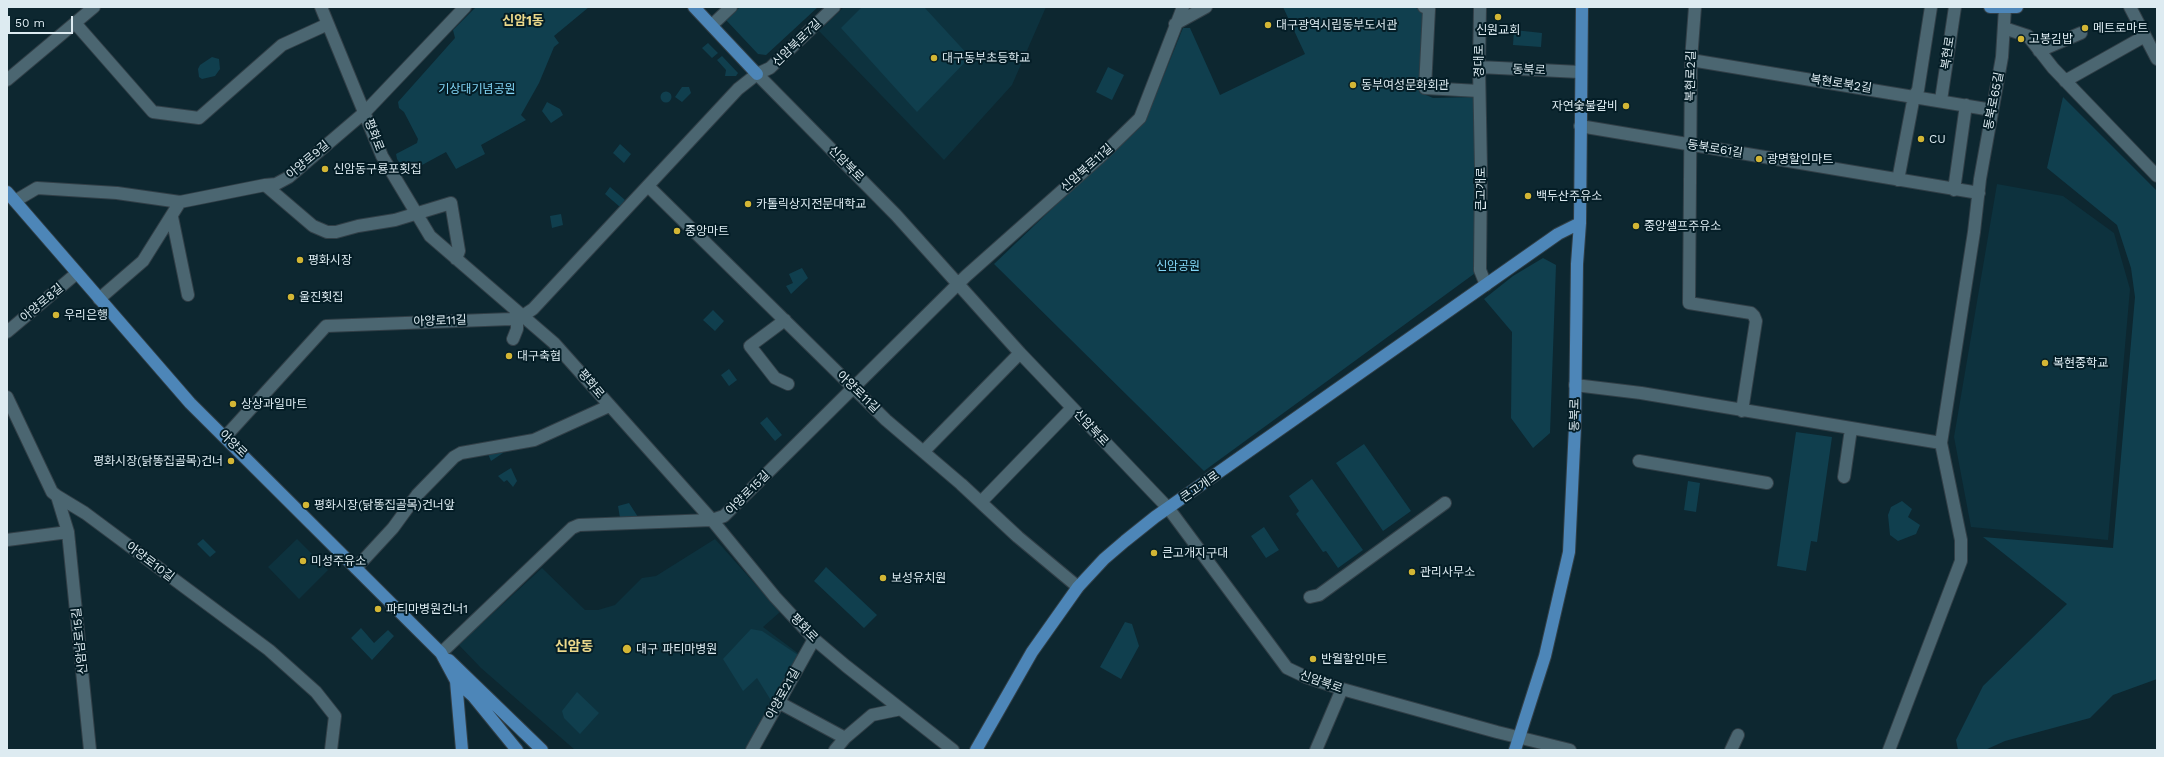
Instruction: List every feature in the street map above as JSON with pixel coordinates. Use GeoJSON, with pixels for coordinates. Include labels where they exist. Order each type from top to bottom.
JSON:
{"type":"FeatureCollection","features":[{"type":"Feature","properties":{"kind":"main road","name":"신암북로"},"geometry":{"type":"LineString","coordinates":[[694,7],[757,74]]}},
{"type":"Feature","properties":{"kind":"main road","name":"동북로"},"geometry":{"type":"LineString","coordinates":[[1515,750],[1545,656],[1569,552],[1573,505],[1577,264],[1580,223],[1580,72],[1582,7]]}},
{"type":"Feature","properties":{"kind":"main road"},"geometry":{"type":"LineString","coordinates":[[1990,7],[2011,8]]}},
{"type":"Feature","properties":{"kind":"main road","name":"아양로"},"geometry":{"type":"LineString","coordinates":[[11,196],[190,403],[441,653],[456,681]]}},
{"type":"Feature","properties":{"kind":"main road","name":"큰고개로"},"geometry":{"type":"LineString","coordinates":[[976,750],[1028,658],[1078,587],[1104,559],[1125,540],[1558,234],[1580,223]]}},
{"type":"Feature","properties":{"kind":"main road"},"geometry":{"type":"LineString","coordinates":[[441,653],[542,750]]}},
{"type":"Feature","properties":{"kind":"main road"},"geometry":{"type":"LineString","coordinates":[[456,681],[462,750]]}},
{"type":"Feature","properties":{"kind":"main road"},"geometry":{"type":"LineString","coordinates":[[456,681],[473,696],[513,748]]}},
{"type":"Feature","properties":{"kind":"main road"},"geometry":{"type":"LineString","coordinates":[[505,715],[511,733],[513,748]]}},
{"type":"Feature","properties":{"kind":"main road"},"geometry":{"type":"LineString","coordinates":[[454,750],[461,731]]}},
{"type":"Feature","properties":{"kind":"street"},"geometry":{"type":"LineString","coordinates":[[7,80],[94,7]]}},
{"type":"Feature","properties":{"kind":"street","name":"평화로"},"geometry":{"type":"LineString","coordinates":[[321,7],[382,156],[417,212],[430,236],[521,316],[554,342],[712,520],[751,569],[814,639],[953,750]]}},
{"type":"Feature","properties":{"kind":"street","name":"아양로9길"},"geometry":{"type":"LineString","coordinates":[[180,202],[276,184],[289,177],[365,112],[465,7]]}},
{"type":"Feature","properties":{"kind":"street"},"geometry":{"type":"LineString","coordinates":[[712,25],[731,7]]}},
{"type":"Feature","properties":{"kind":"street","name":"신암북로7길"},"geometry":{"type":"LineString","coordinates":[[757,74],[770,68],[834,7]]}},
{"type":"Feature","properties":{"kind":"street","name":"신암북로11길"},"geometry":{"type":"LineString","coordinates":[[959,285],[966,276],[1100,157],[1140,118],[1175,24],[1183,7]]}},
{"type":"Feature","properties":{"kind":"street"},"geometry":{"type":"LineString","coordinates":[[1175,24],[1206,7]]}},
{"type":"Feature","properties":{"kind":"street","name":"경대로"},"geometry":{"type":"LineString","coordinates":[[1479,91],[1480,7]]}},
{"type":"Feature","properties":{"kind":"street","name":"복현로2길"},"geometry":{"type":"LineString","coordinates":[[1695,7],[1691,60],[1689,303],[1751,313],[1754,316],[1756,321],[1742,411]]}},
{"type":"Feature","properties":{"kind":"street","name":"복현로"},"geometry":{"type":"LineString","coordinates":[[1914,96],[1918,90],[1931,7]]}},
{"type":"Feature","properties":{"kind":"street","name":"복현로"},"geometry":{"type":"LineString","coordinates":[[1941,100],[1955,7]]}},
{"type":"Feature","properties":{"kind":"street"},"geometry":{"type":"LineString","coordinates":[[2130,7],[2157,59]]}},
{"type":"Feature","properties":{"kind":"street"},"geometry":{"type":"LineString","coordinates":[[1427,8],[1425,88],[1479,91]]}},
{"type":"Feature","properties":{"kind":"street","name":"동북로65길"},"geometry":{"type":"LineString","coordinates":[[1941,443],[1992,110],[2002,57],[2004,28],[2011,8]]}},
{"type":"Feature","properties":{"kind":"street"},"geometry":{"type":"LineString","coordinates":[[75,23],[153,112],[198,118],[282,45],[328,24]]}},
{"type":"Feature","properties":{"kind":"street"},"geometry":{"type":"LineString","coordinates":[[2004,28],[2028,36],[2065,81],[2157,176]]}},
{"type":"Feature","properties":{"kind":"street"},"geometry":{"type":"LineString","coordinates":[[2039,51],[2081,33]]}},
{"type":"Feature","properties":{"kind":"street"},"geometry":{"type":"LineString","coordinates":[[2065,81],[2145,36]]}},
{"type":"Feature","properties":{"kind":"street","name":"복현로북2길"},"geometry":{"type":"LineString","coordinates":[[1691,60],[1941,100],[1992,110]]}},
{"type":"Feature","properties":{"kind":"street","name":"동북로"},"geometry":{"type":"LineString","coordinates":[[1479,67],[1580,72]]}},
{"type":"Feature","properties":{"kind":"street"},"geometry":{"type":"LineString","coordinates":[[513,339],[521,316],[533,309],[555,288],[738,89],[757,74]]}},
{"type":"Feature","properties":{"kind":"street","name":"신암북로"},"geometry":{"type":"LineString","coordinates":[[757,74],[896,215],[1020,353],[1169,509],[1287,668],[1342,690],[1570,750]]}},
{"type":"Feature","properties":{"kind":"street","name":"큰고개로"},"geometry":{"type":"LineString","coordinates":[[1479,91],[1481,169],[1480,270],[1486,285]]}},
{"type":"Feature","properties":{"kind":"street"},"geometry":{"type":"LineString","coordinates":[[1898,180],[1914,96]]}},
{"type":"Feature","properties":{"kind":"street"},"geometry":{"type":"LineString","coordinates":[[1954,190],[1966,105]]}},
{"type":"Feature","properties":{"kind":"street","name":"동북로61길"},"geometry":{"type":"LineString","coordinates":[[1580,126],[1690,146],[1790,160],[1954,190],[1979,193]]}},
{"type":"Feature","properties":{"kind":"street"},"geometry":{"type":"LineString","coordinates":[[265,185],[302,218],[313,226],[327,232],[336,232],[358,226],[396,220],[417,212],[451,203],[459,251],[456,259]]}},
{"type":"Feature","properties":{"kind":"street","name":"아양로11길"},"geometry":{"type":"LineString","coordinates":[[648,186],[886,420],[924,450],[1018,538],[1078,587]]}},
{"type":"Feature","properties":{"kind":"street","name":"아양로"},"geometry":{"type":"LineString","coordinates":[[11,196],[37,188],[117,193],[180,202]]}},
{"type":"Feature","properties":{"kind":"street"},"geometry":{"type":"LineString","coordinates":[[99,299],[143,260],[172,217],[180,202]]}},
{"type":"Feature","properties":{"kind":"street"},"geometry":{"type":"LineString","coordinates":[[172,217],[188,295]]}},
{"type":"Feature","properties":{"kind":"street","name":"아양로8길"},"geometry":{"type":"LineString","coordinates":[[7,332],[77,273]]}},
{"type":"Feature","properties":{"kind":"street","name":"아양로15길"},"geometry":{"type":"LineString","coordinates":[[441,653],[572,528],[579,525],[712,520],[724,516],[959,285]]}},
{"type":"Feature","properties":{"kind":"street","name":"아양로11길"},"geometry":{"type":"LineString","coordinates":[[225,437],[326,326],[521,316]]}},
{"type":"Feature","properties":{"kind":"street"},"geometry":{"type":"LineString","coordinates":[[785,320],[750,346],[775,378],[788,384]]}},
{"type":"Feature","properties":{"kind":"street"},"geometry":{"type":"LineString","coordinates":[[924,450],[1020,353]]}},
{"type":"Feature","properties":{"kind":"street"},"geometry":{"type":"LineString","coordinates":[[1575,385],[1641,393],[1941,443],[1961,540],[1961,561],[1889,750]]}},
{"type":"Feature","properties":{"kind":"street","name":"신암남로15길"},"geometry":{"type":"LineString","coordinates":[[7,397],[52,492],[57,496],[68,532],[90,750]]}},
{"type":"Feature","properties":{"kind":"street"},"geometry":{"type":"LineString","coordinates":[[356,568],[393,528],[417,495],[454,457],[461,453],[534,440],[610,406]]}},
{"type":"Feature","properties":{"kind":"street"},"geometry":{"type":"LineString","coordinates":[[980,502],[1072,408]]}},
{"type":"Feature","properties":{"kind":"street"},"geometry":{"type":"LineString","coordinates":[[1844,477],[1851,429]]}},
{"type":"Feature","properties":{"kind":"street"},"geometry":{"type":"LineString","coordinates":[[1639,462],[1768,483]]}},
{"type":"Feature","properties":{"kind":"street","name":"아양로10길"},"geometry":{"type":"LineString","coordinates":[[57,496],[85,513],[242,630],[316,692],[335,716],[331,750]]}},
{"type":"Feature","properties":{"kind":"street"},"geometry":{"type":"LineString","coordinates":[[1310,597],[1319,595],[1445,503]]}},
{"type":"Feature","properties":{"kind":"street"},"geometry":{"type":"LineString","coordinates":[[7,540],[68,532]]}},
{"type":"Feature","properties":{"kind":"street","name":"아양로21길"},"geometry":{"type":"LineString","coordinates":[[752,750],[814,639]]}},
{"type":"Feature","properties":{"kind":"street"},"geometry":{"type":"LineString","coordinates":[[1316,750],[1342,690]]}},
{"type":"Feature","properties":{"kind":"street"},"geometry":{"type":"LineString","coordinates":[[778,702],[845,738]]}},
{"type":"Feature","properties":{"kind":"street"},"geometry":{"type":"LineString","coordinates":[[835,750],[845,738],[872,715],[901,709]]}},
{"type":"Feature","properties":{"kind":"street"},"geometry":{"type":"LineString","coordinates":[[1731,750],[1738,735]]}},
{"type":"Feature","properties":{"kind":"shaded area","name":"대구동부초등학교"},"geometry":{"type":"Polygon","coordinates":[[[844,7],[1046,7],[1012,85],[944,160],[819,31],[844,7]]]}},
{"type":"Feature","properties":{"kind":"shaded area","name":"복현중학교"},"geometry":{"type":"Polygon","coordinates":[[[1997,184],[2063,196],[2114,233],[2130,289],[2108,540],[1971,527],[1954,437],[1997,184]]]}},
{"type":"Feature","properties":{"kind":"shaded area"},"geometry":{"type":"Polygon","coordinates":[[[297,539],[328,570],[299,599],[268,567],[297,539]]]}},
{"type":"Feature","properties":{"kind":"shaded area","name":"대구 파티마병원"},"geometry":{"type":"Polygon","coordinates":[[[715,539],[780,612],[763,627],[799,654],[746,750],[575,750],[481,668],[457,643],[491,615],[542,568],[585,610],[598,610],[615,605],[642,578],[656,576],[715,539]]]}},
{"type":"Feature","properties":{"kind":"green space","name":"기상대기념공원"},"geometry":{"type":"Polygon","coordinates":[[[476,7],[589,7],[554,36],[559,43],[554,47],[539,83],[521,115],[526,120],[481,145],[485,154],[456,169],[446,152],[400,177],[404,169],[397,159],[396,154],[417,143],[418,139],[404,112],[399,108],[398,102],[455,38],[453,30],[476,7]]]}},
{"type":"Feature","properties":{"kind":"green space"},"geometry":{"type":"Polygon","coordinates":[[[740,7],[818,7],[766,55],[758,54],[726,20],[740,7]]]}},
{"type":"Feature","properties":{"kind":"green space"},"geometry":{"type":"Polygon","coordinates":[[[862,7],[924,7],[970,57],[917,112],[841,28],[862,7]]]}},
{"type":"Feature","properties":{"kind":"green space","name":"신암공원"},"geometry":{"type":"Polygon","coordinates":[[[1283,7],[1413,7],[1419,9],[1423,15],[1419,92],[1433,98],[1475,97],[1478,271],[1204,471],[994,264],[1146,119],[1183,28],[1190,28],[1220,95],[1305,54],[1283,7]]]}},
{"type":"Feature","properties":{"kind":"green space"},"geometry":{"type":"Polygon","coordinates":[[[1514,30],[1542,33],[1541,47],[1513,45],[1514,30]]]}},
{"type":"Feature","properties":{"kind":"green space"},"geometry":{"type":"Polygon","coordinates":[[[708,43],[718,53],[712,58],[702,48],[708,43]]]}},
{"type":"Feature","properties":{"kind":"green space"},"geometry":{"type":"Polygon","coordinates":[[[722,56],[738,73],[736,76],[725,76],[726,70],[717,60],[722,56]]]}},
{"type":"Feature","properties":{"kind":"green space"},"geometry":{"type":"Polygon","coordinates":[[[212,57],[219,59],[220,69],[215,76],[202,79],[199,77],[198,69],[200,65],[212,57]]]}},
{"type":"Feature","properties":{"kind":"green space"},"geometry":{"type":"Polygon","coordinates":[[[1108,67],[1124,75],[1112,100],[1096,92],[1108,67]]]}},
{"type":"Feature","properties":{"kind":"green space"},"geometry":{"type":"Polygon","coordinates":[[[682,87],[689,87],[691,93],[682,102],[675,97],[682,87]]]}},
{"type":"Feature","properties":{"kind":"green space"},"geometry":{"type":"Polygon","coordinates":[[[664,92],[668,92],[670,93],[670,101],[664,102],[661,99],[661,95],[664,92]]]}},
{"type":"Feature","properties":{"kind":"green space"},"geometry":{"type":"Polygon","coordinates":[[[2063,97],[2157,191],[2157,679],[2113,695],[2090,718],[2005,741],[1985,750],[1958,750],[1956,740],[1983,686],[2067,604],[1983,537],[2113,548],[2135,297],[2131,268],[2117,225],[2047,168],[2063,97]]]}},
{"type":"Feature","properties":{"kind":"green space"},"geometry":{"type":"Polygon","coordinates":[[[547,102],[560,109],[563,115],[551,123],[542,111],[547,102]]]}},
{"type":"Feature","properties":{"kind":"green space"},"geometry":{"type":"Polygon","coordinates":[[[620,144],[631,154],[624,163],[613,153],[620,144]]]}},
{"type":"Feature","properties":{"kind":"green space"},"geometry":{"type":"Polygon","coordinates":[[[610,187],[625,200],[620,207],[605,194],[610,187]]]}},
{"type":"Feature","properties":{"kind":"green space"},"geometry":{"type":"Polygon","coordinates":[[[561,214],[563,225],[552,228],[550,216],[561,214]]]}},
{"type":"Feature","properties":{"kind":"green space"},"geometry":{"type":"Polygon","coordinates":[[[1543,258],[1556,265],[1550,433],[1533,448],[1511,418],[1512,332],[1484,299],[1513,276],[1543,258]]]}},
{"type":"Feature","properties":{"kind":"green space"},"geometry":{"type":"Polygon","coordinates":[[[802,268],[808,278],[791,294],[786,286],[793,283],[789,274],[802,268]]]}},
{"type":"Feature","properties":{"kind":"green space"},"geometry":{"type":"Polygon","coordinates":[[[713,310],[724,321],[715,331],[703,320],[713,310]]]}},
{"type":"Feature","properties":{"kind":"green space"},"geometry":{"type":"Polygon","coordinates":[[[729,369],[737,380],[729,386],[721,375],[729,369]]]}},
{"type":"Feature","properties":{"kind":"green space"},"geometry":{"type":"Polygon","coordinates":[[[767,417],[782,435],[775,441],[760,423],[767,417]]]}},
{"type":"Feature","properties":{"kind":"green space"},"geometry":{"type":"Polygon","coordinates":[[[1796,432],[1832,437],[1817,542],[1811,541],[1806,571],[1777,566],[1796,432]]]}},
{"type":"Feature","properties":{"kind":"green space"},"geometry":{"type":"Polygon","coordinates":[[[1364,444],[1411,511],[1383,531],[1336,463],[1364,444]]]}},
{"type":"Feature","properties":{"kind":"green space"},"geometry":{"type":"Polygon","coordinates":[[[501,450],[503,453],[491,461],[488,454],[501,450]]]}},
{"type":"Feature","properties":{"kind":"green space"},"geometry":{"type":"Polygon","coordinates":[[[511,468],[517,481],[513,487],[507,480],[504,482],[498,476],[511,468]]]}},
{"type":"Feature","properties":{"kind":"green space"},"geometry":{"type":"Polygon","coordinates":[[[1312,479],[1363,550],[1338,568],[1326,551],[1323,552],[1296,514],[1299,511],[1289,496],[1312,479]]]}},
{"type":"Feature","properties":{"kind":"green space"},"geometry":{"type":"Polygon","coordinates":[[[1688,481],[1700,483],[1696,512],[1684,510],[1688,481]]]}},
{"type":"Feature","properties":{"kind":"green space"},"geometry":{"type":"Polygon","coordinates":[[[1902,501],[1912,509],[1908,517],[1920,525],[1916,534],[1898,541],[1890,535],[1888,515],[1891,507],[1902,501]]]}},
{"type":"Feature","properties":{"kind":"green space"},"geometry":{"type":"Polygon","coordinates":[[[629,503],[638,517],[620,518],[618,506],[629,503]]]}},
{"type":"Feature","properties":{"kind":"green space"},"geometry":{"type":"Polygon","coordinates":[[[1264,527],[1279,550],[1266,558],[1251,536],[1264,527]]]}},
{"type":"Feature","properties":{"kind":"green space"},"geometry":{"type":"Polygon","coordinates":[[[203,539],[216,552],[210,557],[197,544],[203,539]]]}},
{"type":"Feature","properties":{"kind":"green space"},"geometry":{"type":"Polygon","coordinates":[[[826,567],[877,615],[864,628],[814,581],[826,567]]]}},
{"type":"Feature","properties":{"kind":"green space"},"geometry":{"type":"Polygon","coordinates":[[[1125,622],[1132,624],[1139,646],[1121,679],[1100,667],[1125,622]]]}},
{"type":"Feature","properties":{"kind":"green space"},"geometry":{"type":"Polygon","coordinates":[[[361,628],[374,643],[388,630],[394,636],[372,660],[351,638],[361,628]]]}},
{"type":"Feature","properties":{"kind":"green space"},"geometry":{"type":"Polygon","coordinates":[[[751,629],[762,631],[798,655],[772,702],[757,678],[743,691],[723,659],[751,629]]]}},
{"type":"Feature","properties":{"kind":"green space"},"geometry":{"type":"Polygon","coordinates":[[[577,692],[599,713],[580,734],[564,718],[562,711],[577,692]]]}},
{"type":"Feature","properties":{"kind":"place","name":"신원교회"},"geometry":{"type":"Point","coordinates":[1498,17]}},
{"type":"Feature","properties":{"kind":"place","name":"대구광역시립동부도서관"},"geometry":{"type":"Point","coordinates":[1268,25]}},
{"type":"Feature","properties":{"kind":"place","name":"메트로마트"},"geometry":{"type":"Point","coordinates":[2085,28]}},
{"type":"Feature","properties":{"kind":"place","name":"고봉김밥"},"geometry":{"type":"Point","coordinates":[2021,39]}},
{"type":"Feature","properties":{"kind":"place","name":"대구동부초등학교"},"geometry":{"type":"Point","coordinates":[934,58]}},
{"type":"Feature","properties":{"kind":"place","name":"동부여성문화회관"},"geometry":{"type":"Point","coordinates":[1353,85]}},
{"type":"Feature","properties":{"kind":"place","name":"자연숯불갈비"},"geometry":{"type":"Point","coordinates":[1626,106]}},
{"type":"Feature","properties":{"kind":"place","name":"CU"},"geometry":{"type":"Point","coordinates":[1921,139]}},
{"type":"Feature","properties":{"kind":"place","name":"광명할인마트"},"geometry":{"type":"Point","coordinates":[1759,159]}},
{"type":"Feature","properties":{"kind":"place","name":"신암동구룡포횟집"},"geometry":{"type":"Point","coordinates":[325,169]}},
{"type":"Feature","properties":{"kind":"place","name":"백두산주유소"},"geometry":{"type":"Point","coordinates":[1528,196]}},
{"type":"Feature","properties":{"kind":"place","name":"카톨릭상지전문대학교"},"geometry":{"type":"Point","coordinates":[748,204]}},
{"type":"Feature","properties":{"kind":"place","name":"중앙셀프주유소"},"geometry":{"type":"Point","coordinates":[1636,226]}},
{"type":"Feature","properties":{"kind":"place","name":"중앙마트"},"geometry":{"type":"Point","coordinates":[677,231]}},
{"type":"Feature","properties":{"kind":"place","name":"평화시장"},"geometry":{"type":"Point","coordinates":[300,260]}},
{"type":"Feature","properties":{"kind":"place","name":"울진횟집"},"geometry":{"type":"Point","coordinates":[291,297]}},
{"type":"Feature","properties":{"kind":"place","name":"우리은행"},"geometry":{"type":"Point","coordinates":[56,315]}},
{"type":"Feature","properties":{"kind":"place","name":"대구축협"},"geometry":{"type":"Point","coordinates":[509,356]}},
{"type":"Feature","properties":{"kind":"place","name":"복현중학교"},"geometry":{"type":"Point","coordinates":[2045,363]}},
{"type":"Feature","properties":{"kind":"place","name":"상상과일마트"},"geometry":{"type":"Point","coordinates":[233,404]}},
{"type":"Feature","properties":{"kind":"place","name":"평화시장(닭똥집골목)건너"},"geometry":{"type":"Point","coordinates":[231,461]}},
{"type":"Feature","properties":{"kind":"place","name":"평화시장(닭똥집골목)건너앞"},"geometry":{"type":"Point","coordinates":[306,505]}},
{"type":"Feature","properties":{"kind":"place","name":"큰고개지구대"},"geometry":{"type":"Point","coordinates":[1154,553]}},
{"type":"Feature","properties":{"kind":"place","name":"미성주유소"},"geometry":{"type":"Point","coordinates":[303,561]}},
{"type":"Feature","properties":{"kind":"place","name":"관리사무소"},"geometry":{"type":"Point","coordinates":[1412,572]}},
{"type":"Feature","properties":{"kind":"place","name":"보성유치원"},"geometry":{"type":"Point","coordinates":[883,578]}},
{"type":"Feature","properties":{"kind":"place","name":"파티마병원건너1"},"geometry":{"type":"Point","coordinates":[378,609]}},
{"type":"Feature","properties":{"kind":"place","name":"대구 파티마병원"},"geometry":{"type":"Point","coordinates":[627,649]}},
{"type":"Feature","properties":{"kind":"place","name":"반월할인마트"},"geometry":{"type":"Point","coordinates":[1313,659]}},
{"type":"Feature","properties":{"kind":"district","name":"신암1동"},"geometry":{"type":"Point","coordinates":[523,21]}},
{"type":"Feature","properties":{"kind":"district","name":"신암동"},"geometry":{"type":"Point","coordinates":[574,647]}}]}
